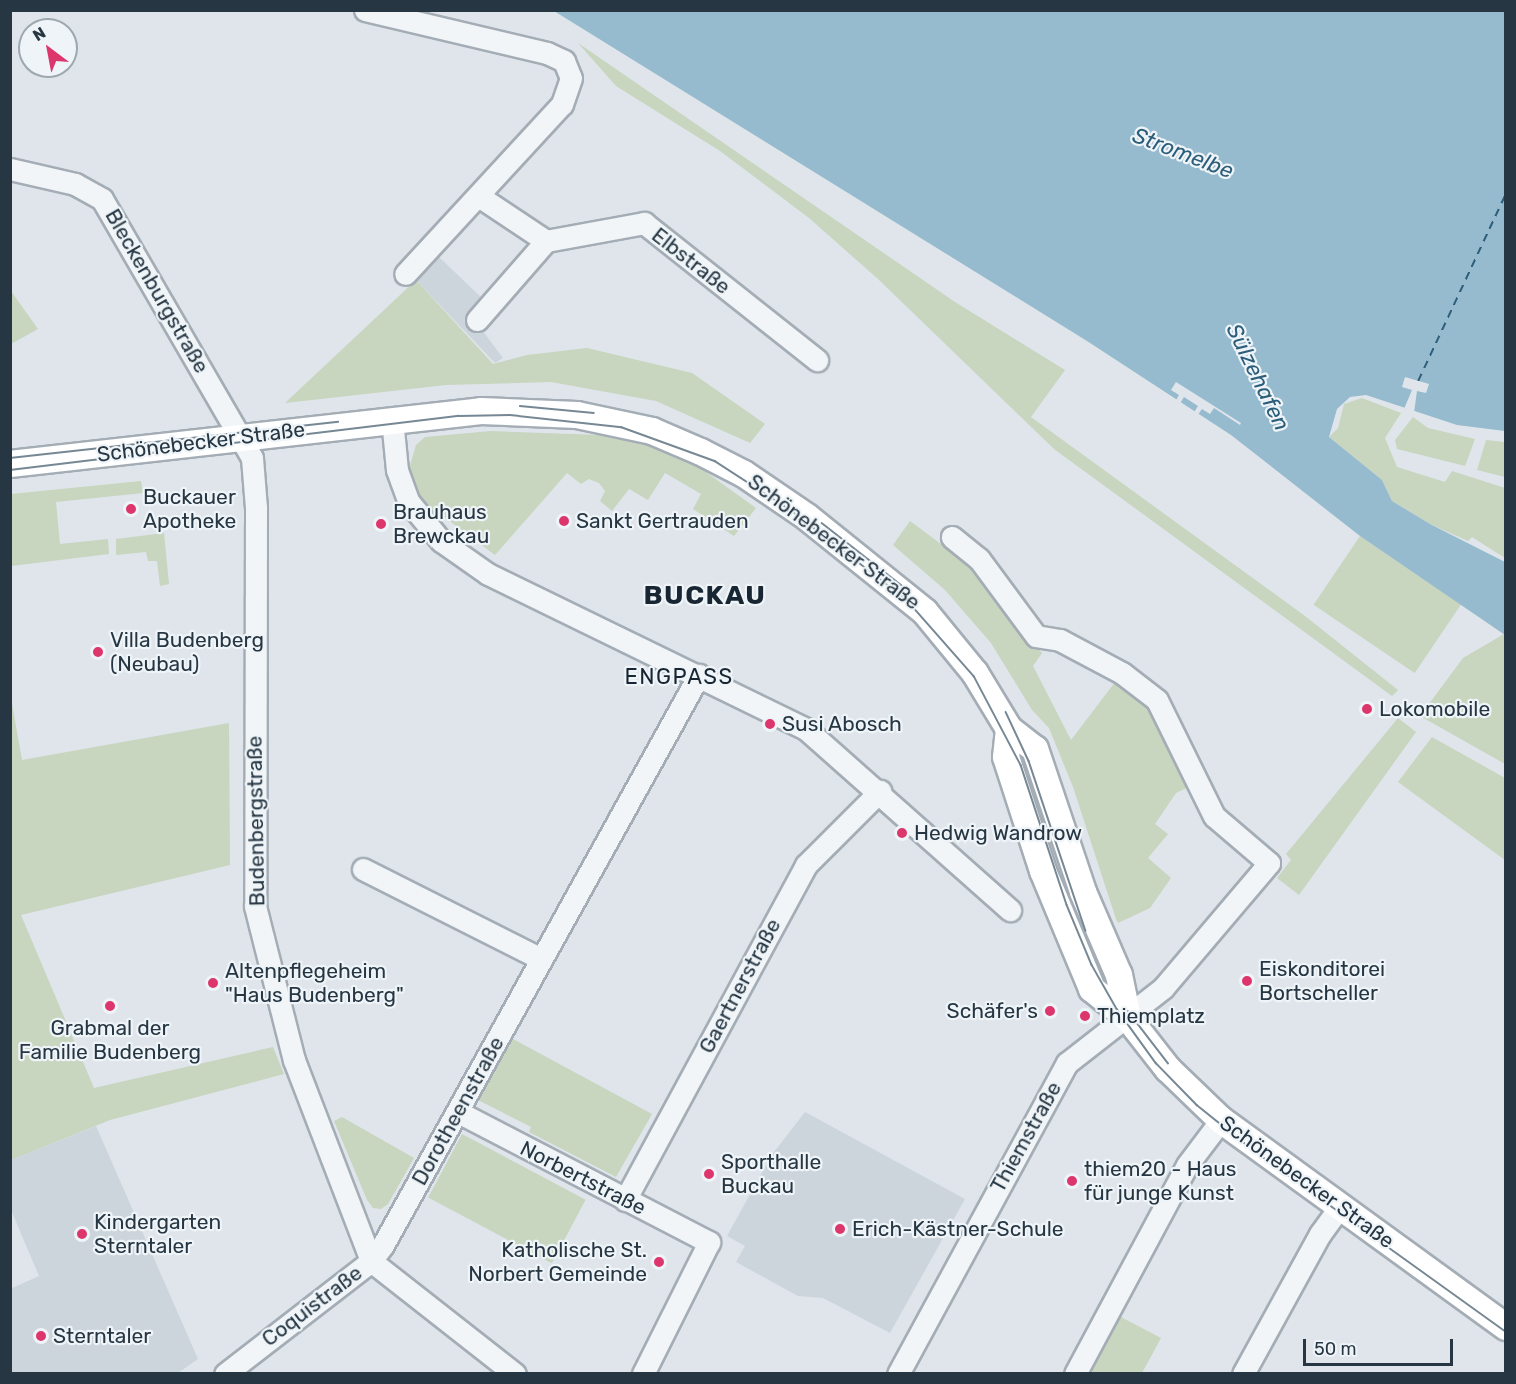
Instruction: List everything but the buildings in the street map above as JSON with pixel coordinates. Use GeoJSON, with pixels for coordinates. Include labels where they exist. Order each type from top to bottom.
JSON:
{"type":"FeatureCollection","features":[{"type":"Feature","properties":{"kind":"main road","name":"Schönebecker Straße"},"geometry":{"type":"LineString","coordinates":[[10,464],[392,419],[481,411],[555,413],[637,427],[701,452],[744,474],[807,517],[925,612],[975,673],[1010,729],[1006,757],[1068,935],[1092,989],[1128,1018],[1167,1069],[1221,1120],[1506,1327]]}},
{"type":"Feature","properties":{"kind":"street"},"geometry":{"type":"LineString","coordinates":[[365,10],[548,52],[564,61],[571,78],[562,104],[480,196],[405,274]]}},
{"type":"Feature","properties":{"kind":"street","name":"Bleckenburgstraße"},"geometry":{"type":"LineString","coordinates":[[10,170],[75,184],[102,199],[242,437]]}},
{"type":"Feature","properties":{"kind":"street"},"geometry":{"type":"LineString","coordinates":[[477,320],[546,241],[480,196]]}},
{"type":"Feature","properties":{"kind":"street","name":"Elbstraße"},"geometry":{"type":"LineString","coordinates":[[546,241],[644,223],[817,360]]}},
{"type":"Feature","properties":{"kind":"street"},"geometry":{"type":"LineString","coordinates":[[392,419],[397,470],[408,501],[441,542],[488,574],[806,729],[880,791],[1010,910]]}},
{"type":"Feature","properties":{"kind":"street","name":"Budenbergstraße"},"geometry":{"type":"LineString","coordinates":[[242,437],[255,470],[255,906],[294,1060],[371,1261]]}},
{"type":"Feature","properties":{"kind":"street","name":"Thiemstraße"},"geometry":{"type":"LineString","coordinates":[[898,1374],[1057,1078],[1086,1045],[1128,1018],[1163,988],[1269,863],[1214,816],[1157,700],[1122,673],[1060,640],[1036,636],[979,559],[952,537]]}},
{"type":"Feature","properties":{"kind":"street","name":"Dorotheenstraße"},"geometry":{"type":"LineString","coordinates":[[371,1261],[458,1112],[699,675]]}},
{"type":"Feature","properties":{"kind":"street","name":"Gaertnerstraße"},"geometry":{"type":"LineString","coordinates":[[625,1200],[806,866],[880,791]]}},
{"type":"Feature","properties":{"kind":"street"},"geometry":{"type":"LineString","coordinates":[[363,869],[541,959]]}},
{"type":"Feature","properties":{"kind":"street","name":"Norbertstraße"},"geometry":{"type":"LineString","coordinates":[[458,1112],[709,1242],[643,1374]]}},
{"type":"Feature","properties":{"kind":"street"},"geometry":{"type":"LineString","coordinates":[[1076,1374],[1187,1165],[1221,1120]]}},
{"type":"Feature","properties":{"kind":"street"},"geometry":{"type":"LineString","coordinates":[[1243,1374],[1320,1234],[1340,1206]]}},
{"type":"Feature","properties":{"kind":"street"},"geometry":{"type":"LineString","coordinates":[[371,1261],[515,1374]]}},
{"type":"Feature","properties":{"kind":"street","name":"Coquistraße"},"geometry":{"type":"LineString","coordinates":[[225,1374],[371,1261]]}},
{"type":"Feature","properties":{"kind":"shaded area"},"geometry":{"type":"Polygon","coordinates":[[[439,257],[484,300],[470,314],[503,358],[495,363],[416,280],[439,257]]]}},
{"type":"Feature","properties":{"kind":"shaded area","name":"Erich-Kästner-Schule"},"geometry":{"type":"Polygon","coordinates":[[[805,1112],[965,1199],[890,1333],[823,1298],[798,1296],[736,1262],[745,1246],[727,1236],[771,1156],[805,1112]]]}},
{"type":"Feature","properties":{"kind":"shaded area","name":"Kindergarten Sterntaler"},"geometry":{"type":"Polygon","coordinates":[[[96,1126],[198,1359],[178,1373],[11,1373],[10,1289],[39,1276],[11,1210],[11,1160],[96,1126]]]}},
{"type":"Feature","properties":{"kind":"green space"},"geometry":{"type":"Polygon","coordinates":[[[578,43],[955,302],[1065,370],[1031,417],[1305,616],[1398,690],[1392,696],[1054,449],[878,279],[809,218],[720,151],[616,86],[578,43]]]}},
{"type":"Feature","properties":{"kind":"green space"},"geometry":{"type":"Polygon","coordinates":[[[416,280],[493,364],[527,355],[587,348],[692,373],[765,424],[750,443],[656,401],[551,382],[446,385],[285,403],[416,280]]]}},
{"type":"Feature","properties":{"kind":"green space"},"geometry":{"type":"Polygon","coordinates":[[[11,291],[38,329],[10,344],[11,291]]]}},
{"type":"Feature","properties":{"kind":"green space"},"geometry":{"type":"Polygon","coordinates":[[[1362,398],[1401,413],[1385,438],[1397,467],[1445,482],[1452,471],[1505,488],[1505,558],[1472,537],[1468,541],[1430,524],[1392,501],[1382,480],[1329,437],[1338,428],[1344,404],[1362,398]]]}},
{"type":"Feature","properties":{"kind":"green space"},"geometry":{"type":"Polygon","coordinates":[[[1413,417],[1428,428],[1475,439],[1465,466],[1397,449],[1395,440],[1413,417]]]}},
{"type":"Feature","properties":{"kind":"green space"},"geometry":{"type":"Polygon","coordinates":[[[491,431],[599,435],[644,442],[703,470],[756,508],[734,536],[693,509],[701,494],[665,473],[648,500],[629,489],[612,511],[600,501],[605,491],[599,483],[589,479],[581,484],[567,473],[495,555],[443,516],[422,507],[409,469],[416,445],[425,437],[491,431]]]}},
{"type":"Feature","properties":{"kind":"green space"},"geometry":{"type":"Polygon","coordinates":[[[1486,440],[1505,442],[1505,477],[1477,470],[1486,440]]]}},
{"type":"Feature","properties":{"kind":"green space"},"geometry":{"type":"Polygon","coordinates":[[[141,481],[143,493],[56,502],[60,544],[108,539],[109,554],[11,566],[11,494],[141,481]]]}},
{"type":"Feature","properties":{"kind":"green space"},"geometry":{"type":"Polygon","coordinates":[[[910,521],[965,562],[1042,653],[1033,666],[1071,740],[1122,673],[1157,700],[1195,784],[1176,793],[1155,824],[1168,834],[1148,858],[1171,878],[1150,908],[1118,923],[1073,787],[1049,728],[1032,710],[991,643],[945,590],[893,545],[910,521]]]}},
{"type":"Feature","properties":{"kind":"green space"},"geometry":{"type":"Polygon","coordinates":[[[164,533],[169,584],[160,586],[157,561],[148,561],[146,552],[116,555],[116,539],[164,533]]]}},
{"type":"Feature","properties":{"kind":"green space"},"geometry":{"type":"Polygon","coordinates":[[[1360,536],[1461,604],[1415,673],[1314,605],[1360,536]]]}},
{"type":"Feature","properties":{"kind":"green space"},"geometry":{"type":"Polygon","coordinates":[[[1504,634],[1506,635],[1505,764],[1420,716],[1463,658],[1504,634]]]}},
{"type":"Feature","properties":{"kind":"green space"},"geometry":{"type":"Polygon","coordinates":[[[11,698],[22,760],[229,723],[230,865],[21,915],[94,1088],[273,1047],[284,1074],[110,1120],[11,1160],[11,698]]]}},
{"type":"Feature","properties":{"kind":"green space"},"geometry":{"type":"Polygon","coordinates":[[[1398,718],[1416,732],[1299,895],[1277,878],[1291,860],[1286,854],[1398,718]]]}},
{"type":"Feature","properties":{"kind":"green space"},"geometry":{"type":"Polygon","coordinates":[[[1432,737],[1505,778],[1505,860],[1398,782],[1432,737]]]}},
{"type":"Feature","properties":{"kind":"green space"},"geometry":{"type":"Polygon","coordinates":[[[513,1039],[652,1114],[616,1177],[529,1132],[531,1127],[478,1100],[513,1039]]]}},
{"type":"Feature","properties":{"kind":"green space"},"geometry":{"type":"Polygon","coordinates":[[[342,1117],[414,1158],[388,1204],[381,1209],[373,1208],[367,1200],[334,1121],[342,1117]]]}},
{"type":"Feature","properties":{"kind":"green space"},"geometry":{"type":"Polygon","coordinates":[[[462,1134],[586,1200],[552,1263],[428,1198],[462,1134]]]}},
{"type":"Feature","properties":{"kind":"green space"},"geometry":{"type":"Polygon","coordinates":[[[1115,1314],[1161,1338],[1142,1373],[1084,1374],[1115,1314]]]}},
{"type":"Feature","properties":{"kind":"water"},"geometry":{"type":"Polygon","coordinates":[[[554,11],[1505,11],[1505,431],[1457,425],[1366,395],[1350,397],[1337,409],[1329,437],[1382,480],[1392,501],[1430,524],[1505,562],[1505,635],[1360,536],[1231,435],[1087,341],[554,11]]]}},
{"type":"Feature","properties":{"kind":"pier"},"geometry":{"type":"Polygon","coordinates":[[[1405,377],[1429,384],[1426,393],[1417,391],[1414,413],[1404,409],[1412,390],[1402,387],[1405,377]]]}},
{"type":"Feature","properties":{"kind":"pier"},"geometry":{"type":"Polygon","coordinates":[[[1176,382],[1241,423],[1240,425],[1214,408],[1210,414],[1202,409],[1197,416],[1193,414],[1198,406],[1184,397],[1179,405],[1175,402],[1179,395],[1171,390],[1176,382]]]}},
{"type":"Feature","properties":{"kind":"ferry route"},"geometry":{"type":"LineString","coordinates":[[1418,381],[1506,193]]}},
{"type":"Feature","properties":{"kind":"tram line"},"geometry":{"type":"LineString","coordinates":[[520,406],[594,413]]}},
{"type":"Feature","properties":{"kind":"tram line"},"geometry":{"type":"LineString","coordinates":[[10,470],[459,416],[510,415],[621,427],[715,461],[792,511],[906,599],[974,676],[1021,765],[1067,905],[1092,965],[1117,1009],[1156,1063],[1197,1105],[1253,1150],[1506,1332]]}},
{"type":"Feature","properties":{"kind":"tram line"},"geometry":{"type":"LineString","coordinates":[[10,458],[338,422]]}},
{"type":"Feature","properties":{"kind":"tram line"},"geometry":{"type":"LineString","coordinates":[[822,523],[909,591]]}},
{"type":"Feature","properties":{"kind":"tram line"},"geometry":{"type":"LineString","coordinates":[[1006,712],[1029,761],[1086,931]]}},
{"type":"Feature","properties":{"kind":"tram line"},"geometry":{"type":"LineString","coordinates":[[1128,1011],[1168,1063]]}},
{"type":"Feature","properties":{"kind":"place","name":"Buckauer Apotheke"},"geometry":{"type":"Point","coordinates":[131,509]}},
{"type":"Feature","properties":{"kind":"place","name":"Sankt Gertrauden"},"geometry":{"type":"Point","coordinates":[564,521]}},
{"type":"Feature","properties":{"kind":"place","name":"Brauhaus Brewckau"},"geometry":{"type":"Point","coordinates":[381,524]}},
{"type":"Feature","properties":{"kind":"place","name":"Villa Budenberg (Neubau)"},"geometry":{"type":"Point","coordinates":[98,652]}},
{"type":"Feature","properties":{"kind":"place","name":"Lokomobile"},"geometry":{"type":"Point","coordinates":[1367,709]}},
{"type":"Feature","properties":{"kind":"place","name":"Susi Abosch"},"geometry":{"type":"Point","coordinates":[770,724]}},
{"type":"Feature","properties":{"kind":"place","name":"Hedwig Wandrow"},"geometry":{"type":"Point","coordinates":[902,833]}},
{"type":"Feature","properties":{"kind":"place","name":"Eiskonditorei Bortscheller"},"geometry":{"type":"Point","coordinates":[1247,981]}},
{"type":"Feature","properties":{"kind":"place","name":"Altenpflegeheim \"Haus Budenberg\""},"geometry":{"type":"Point","coordinates":[213,983]}},
{"type":"Feature","properties":{"kind":"place","name":"Grabmal der Familie Budenberg"},"geometry":{"type":"Point","coordinates":[110,1006]}},
{"type":"Feature","properties":{"kind":"place","name":"Schäfer's"},"geometry":{"type":"Point","coordinates":[1050,1011]}},
{"type":"Feature","properties":{"kind":"place","name":"Thiemplatz"},"geometry":{"type":"Point","coordinates":[1085,1016]}},
{"type":"Feature","properties":{"kind":"place","name":"Sporthalle Buckau"},"geometry":{"type":"Point","coordinates":[709,1174]}},
{"type":"Feature","properties":{"kind":"place","name":"thiem20 - Haus für junge Kunst"},"geometry":{"type":"Point","coordinates":[1072,1181]}},
{"type":"Feature","properties":{"kind":"place","name":"Erich-Kästner-Schule"},"geometry":{"type":"Point","coordinates":[840,1229]}},
{"type":"Feature","properties":{"kind":"place","name":"Kindergarten Sterntaler"},"geometry":{"type":"Point","coordinates":[82,1234]}},
{"type":"Feature","properties":{"kind":"place","name":"Katholische St. Norbert Gemeinde"},"geometry":{"type":"Point","coordinates":[659,1262]}},
{"type":"Feature","properties":{"kind":"place","name":"Sterntaler"},"geometry":{"type":"Point","coordinates":[41,1336]}},
{"type":"Feature","properties":{"kind":"district","name":"BUCKAU"},"geometry":{"type":"Point","coordinates":[705,596]}},
{"type":"Feature","properties":{"kind":"district","name":"ENGPASS"},"geometry":{"type":"Point","coordinates":[679,677]}},
{"type":"Feature","properties":{"kind":"water label","name":"Stromelbe"},"geometry":{"type":"Point","coordinates":[1183,153]}},
{"type":"Feature","properties":{"kind":"water label","name":"Sülzehafen"},"geometry":{"type":"Point","coordinates":[1258,377]}}]}
